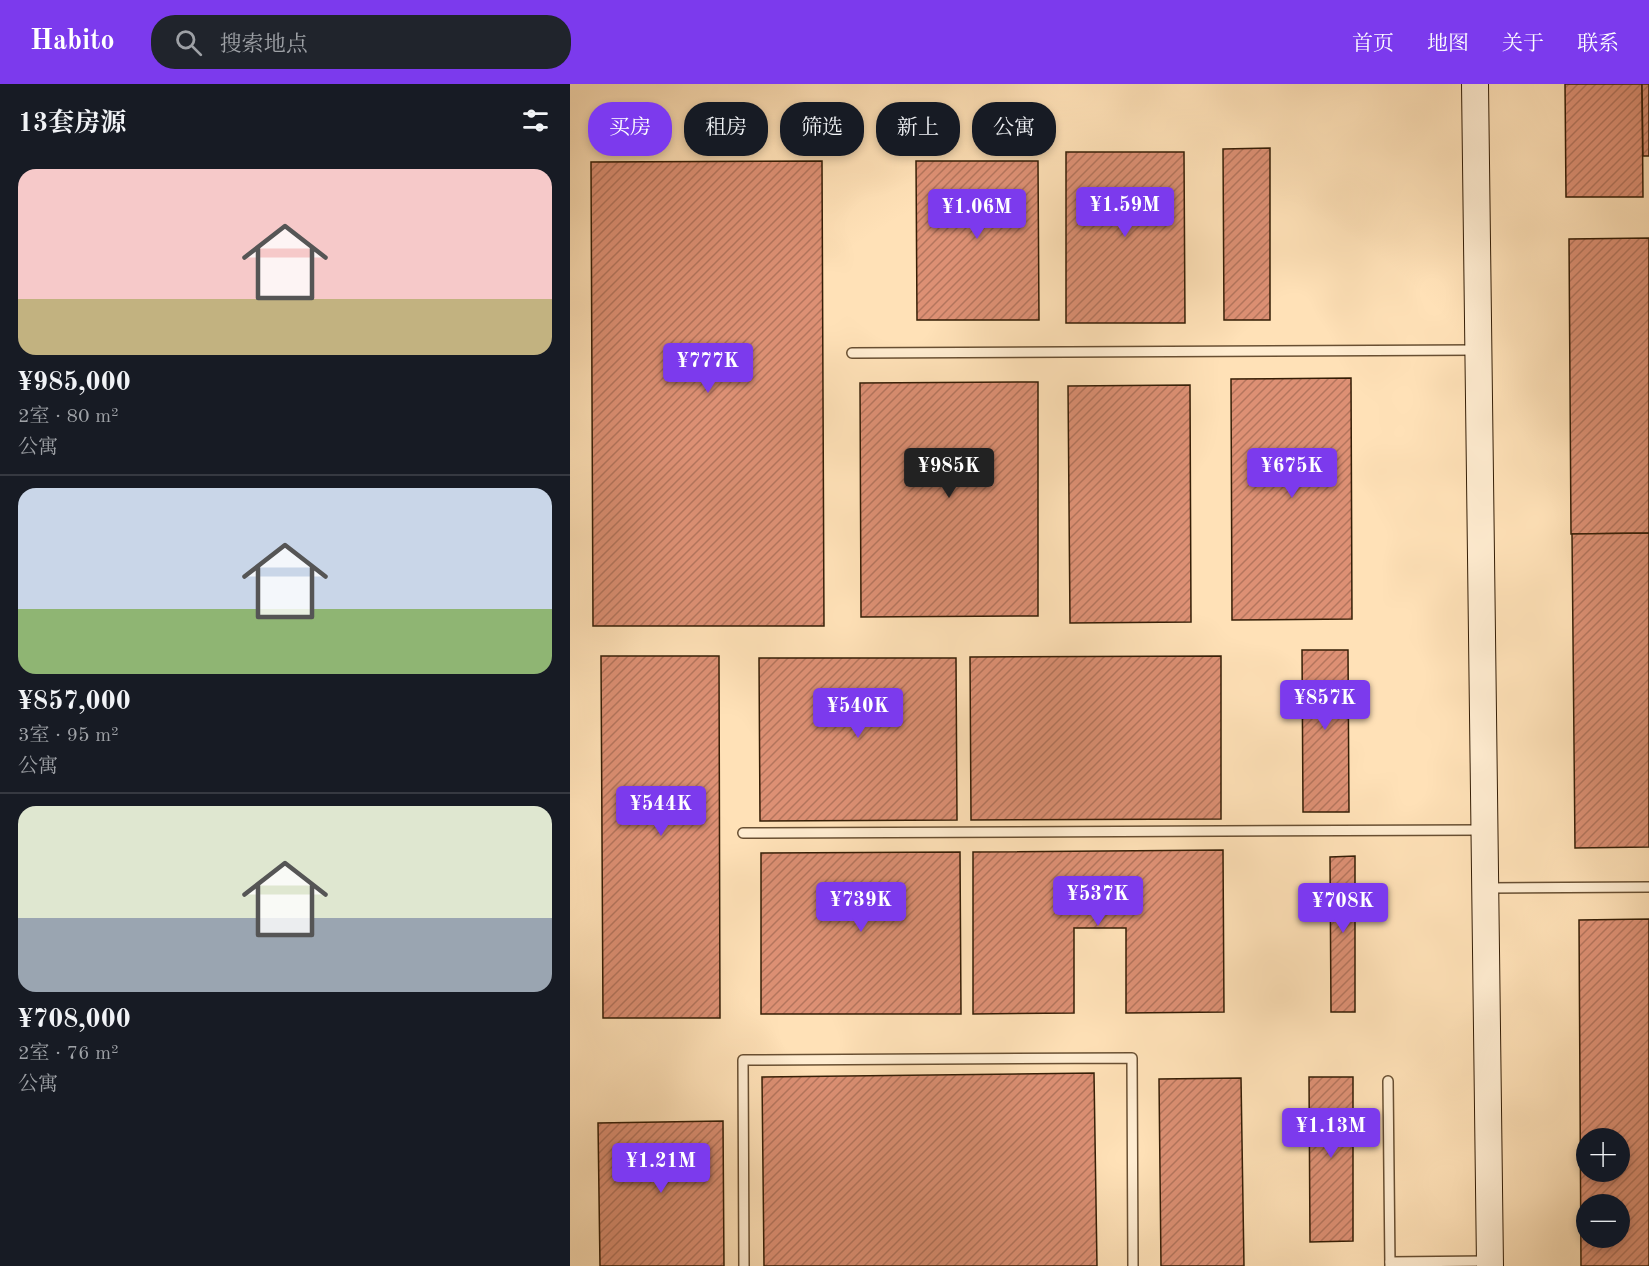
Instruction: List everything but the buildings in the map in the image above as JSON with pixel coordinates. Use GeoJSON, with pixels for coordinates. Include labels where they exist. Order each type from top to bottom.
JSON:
{"type":"FeatureCollection","features":[{"type":"Feature","properties":{"kind":"street"},"geometry":{"type":"LineString","coordinates":[[1475,84],[1490,1263]]}},
{"type":"Feature","properties":{"kind":"lane"},"geometry":{"type":"LineString","coordinates":[[852,353],[1479,350]]}},
{"type":"Feature","properties":{"kind":"lane"},"geometry":{"type":"LineString","coordinates":[[743,833],[1485,830]]}},
{"type":"Feature","properties":{"kind":"lane"},"geometry":{"type":"LineString","coordinates":[[1485,888],[1649,887]]}},
{"type":"Feature","properties":{"kind":"lane"},"geometry":{"type":"LineString","coordinates":[[744,1266],[742,1060],[1132,1058],[1133,1266]]}},
{"type":"Feature","properties":{"kind":"lane"},"geometry":{"type":"LineString","coordinates":[[1388,1081],[1390,1264],[1490,1263]]}}]}
